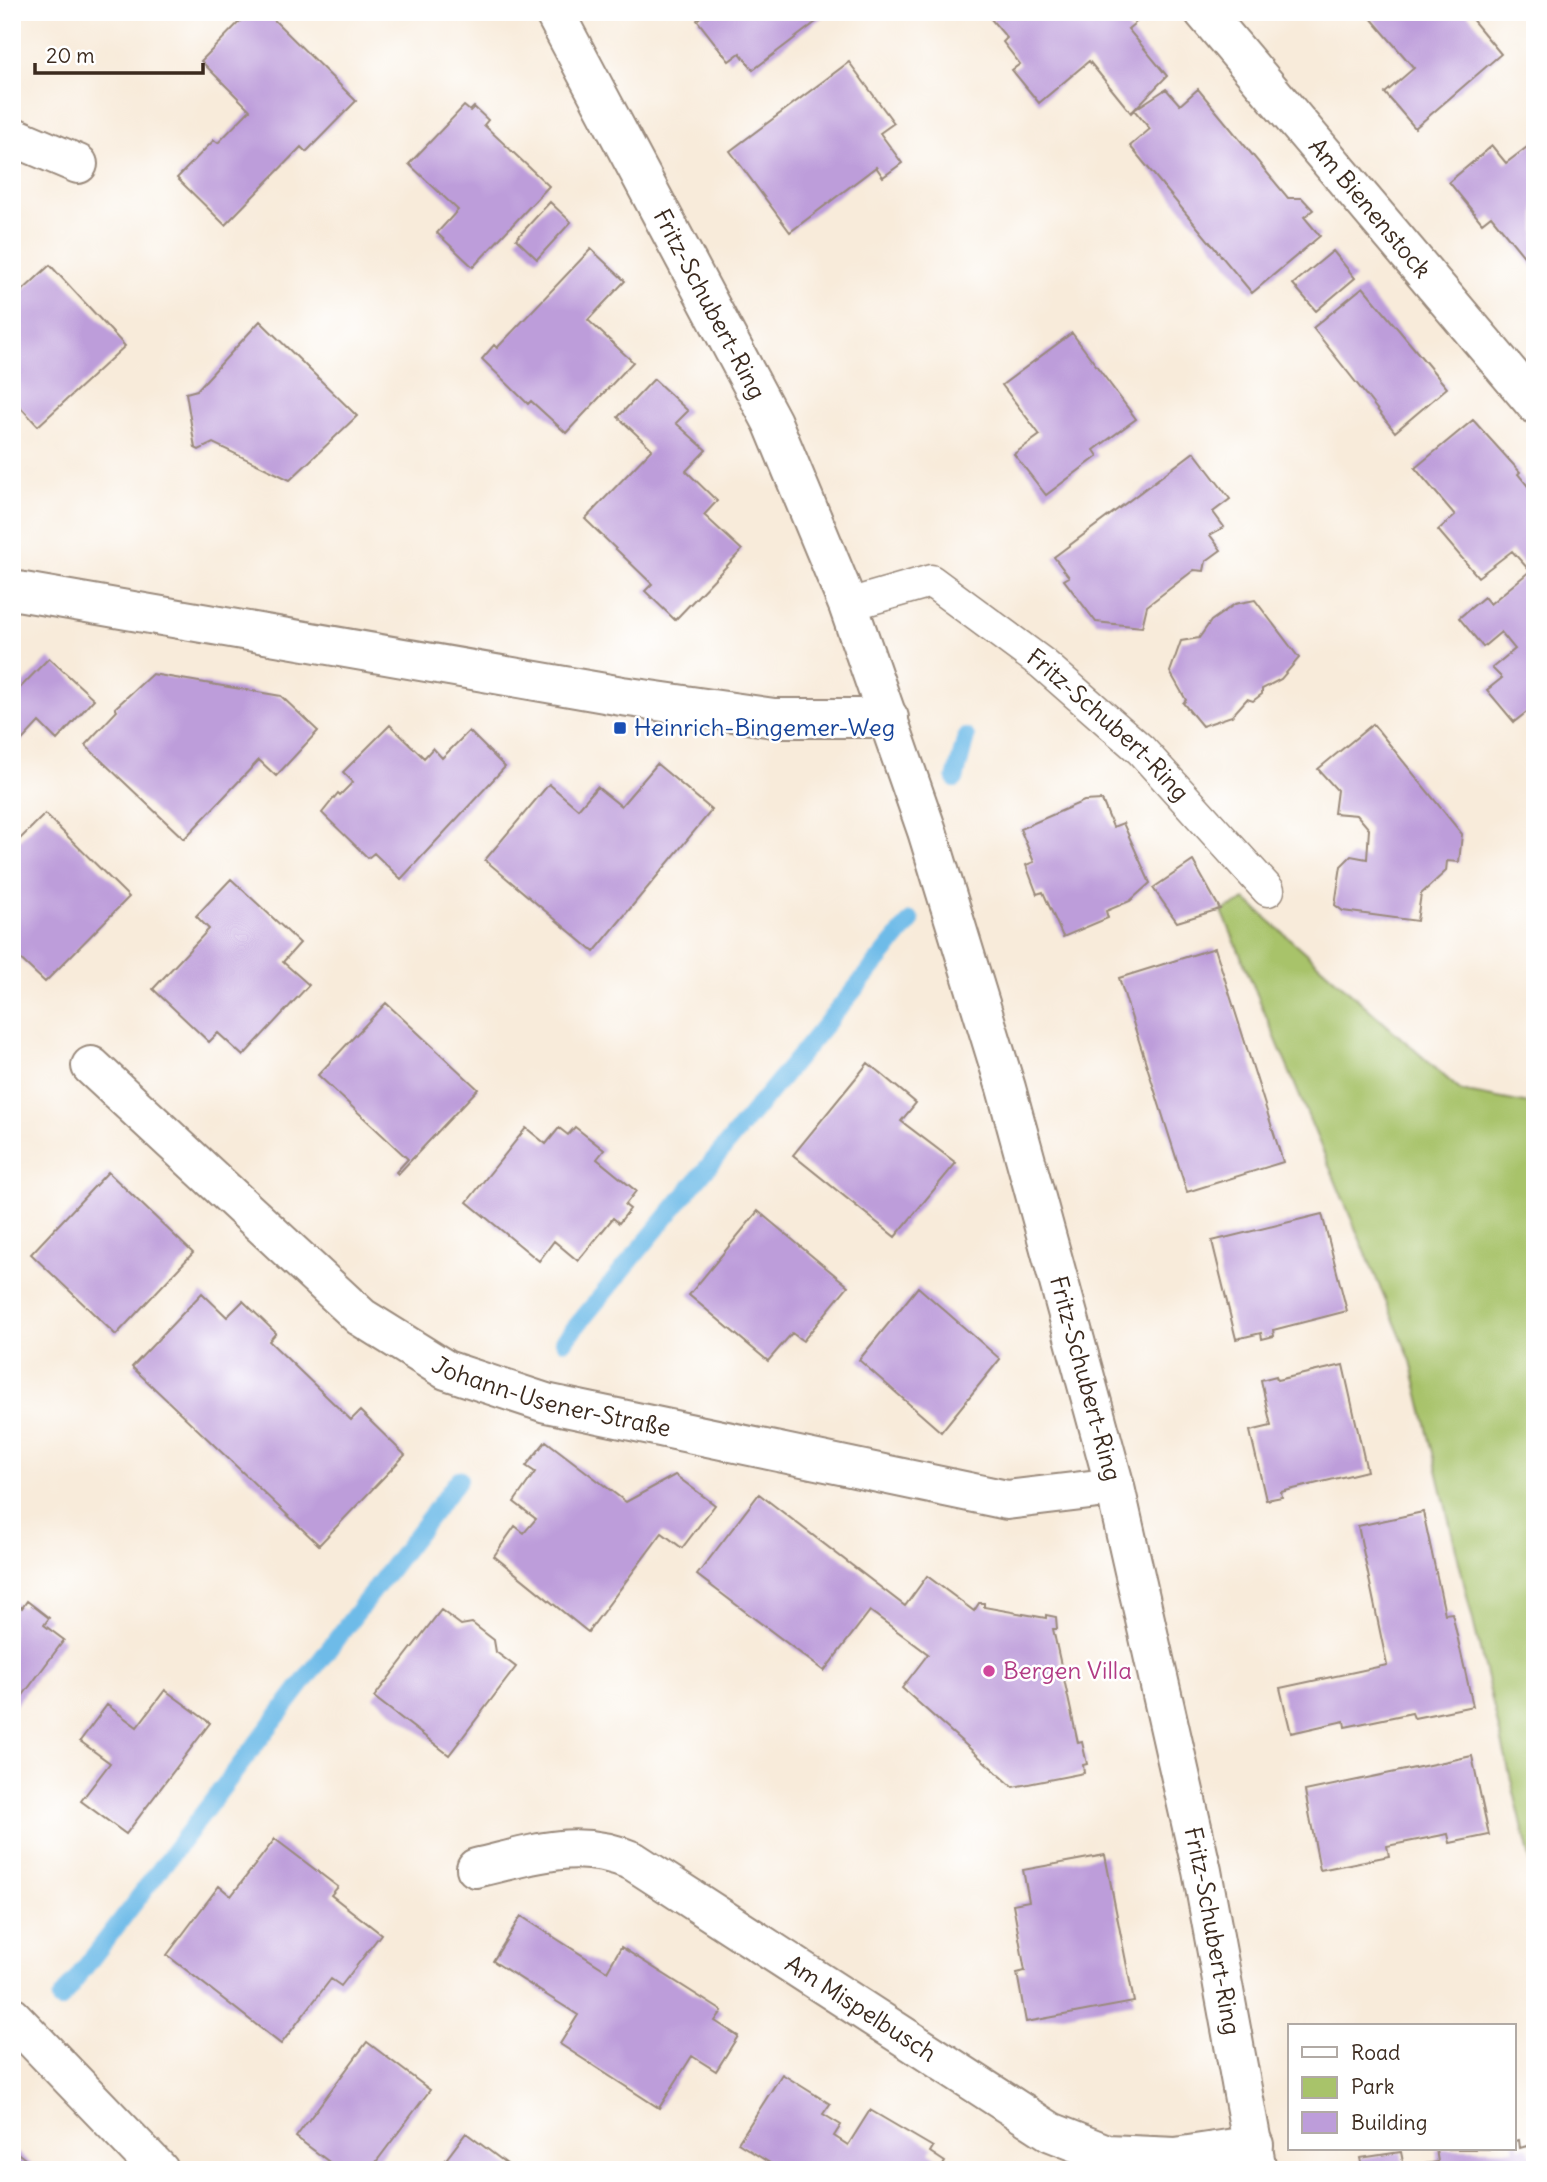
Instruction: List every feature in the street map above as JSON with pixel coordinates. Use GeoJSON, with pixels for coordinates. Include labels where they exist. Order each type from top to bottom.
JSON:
{"type":"FeatureCollection","features":[{"type":"Feature","properties":{"kind":"street","name":"Fritz-Schubert-Ring"},"geometry":{"type":"LineString","coordinates":[[554,12],[772,422],[848,605],[928,831],[1006,1088],[1115,1487],[1202,1871],[1255,2158]]}},
{"type":"Feature","properties":{"kind":"street","name":"Am Bienenstock"},"geometry":{"type":"LineString","coordinates":[[1204,12],[1535,404]]}},
{"type":"Feature","properties":{"kind":"street"},"geometry":{"type":"LineString","coordinates":[[12,136],[78,164]]}},
{"type":"Feature","properties":{"kind":"street"},"geometry":{"type":"LineString","coordinates":[[12,590],[622,696],[774,718],[889,718]]}},
{"type":"Feature","properties":{"kind":"street","name":"Johann-Usener-Straße"},"geometry":{"type":"LineString","coordinates":[[91,1066],[361,1317],[446,1370],[546,1403],[1007,1500],[1115,1487]]}},
{"type":"Feature","properties":{"kind":"street","name":"Am Mispelbusch"},"geometry":{"type":"LineString","coordinates":[[476,1868],[569,1847],[611,1852],[633,1861],[1051,2132],[1107,2154],[1255,2158]]}},
{"type":"Feature","properties":{"kind":"street"},"geometry":{"type":"LineString","coordinates":[[12,2017],[159,2170]]}},
{"type":"Feature","properties":{"kind":"lane","name":"Fritz-Schubert-Ring"},"geometry":{"type":"LineString","coordinates":[[848,605],[931,581],[1043,664],[1141,750],[1268,890]]}},
{"type":"Feature","properties":{"kind":"green space"},"geometry":{"type":"Polygon","coordinates":[[[1246,900],[1461,1091],[1535,1105],[1535,1880],[1411,1361],[1222,911],[1246,900]]]}},
{"type":"Feature","properties":{"kind":"building"},"geometry":{"type":"Polygon","coordinates":[[[249,12],[266,12],[356,101],[306,152],[301,147],[225,225],[177,178],[214,140],[218,143],[250,110],[201,61],[249,12]]]}},
{"type":"Feature","properties":{"kind":"building"},"geometry":{"type":"Polygon","coordinates":[[[706,12],[829,12],[753,70],[740,53],[729,61],[697,20],[706,12]]]}},
{"type":"Feature","properties":{"kind":"building"},"geometry":{"type":"Polygon","coordinates":[[[985,12],[1134,12],[1140,19],[1128,29],[1167,76],[1131,113],[1089,61],[1039,103],[1012,70],[1020,64],[1003,42],[1007,38],[985,12]]]}},
{"type":"Feature","properties":{"kind":"building"},"geometry":{"type":"Polygon","coordinates":[[[1375,12],[1466,12],[1501,54],[1415,128],[1385,93],[1414,68],[1370,17],[1375,12]]]}},
{"type":"Feature","properties":{"kind":"building"},"geometry":{"type":"Polygon","coordinates":[[[849,62],[894,123],[880,133],[902,163],[883,177],[876,167],[790,232],[730,151],[849,62]]]}},
{"type":"Feature","properties":{"kind":"building"},"geometry":{"type":"Polygon","coordinates":[[[1166,89],[1180,105],[1198,89],[1288,198],[1302,198],[1313,210],[1304,217],[1320,236],[1252,293],[1130,146],[1150,129],[1134,110],[1166,89]]]}},
{"type":"Feature","properties":{"kind":"building"},"geometry":{"type":"Polygon","coordinates":[[[464,106],[470,111],[474,107],[488,120],[484,125],[549,186],[473,267],[437,233],[458,210],[409,164],[464,106]]]}},
{"type":"Feature","properties":{"kind":"building"},"geometry":{"type":"Polygon","coordinates":[[[1535,141],[1535,270],[1491,216],[1482,223],[1449,182],[1492,146],[1506,163],[1535,141]]]}},
{"type":"Feature","properties":{"kind":"building"},"geometry":{"type":"Polygon","coordinates":[[[550,202],[571,222],[537,259],[516,239],[550,202]]]}},
{"type":"Feature","properties":{"kind":"building"},"geometry":{"type":"Polygon","coordinates":[[[591,249],[625,281],[588,320],[633,362],[566,433],[531,401],[528,404],[482,359],[494,345],[497,348],[591,249]]]}},
{"type":"Feature","properties":{"kind":"building"},"geometry":{"type":"Polygon","coordinates":[[[1333,251],[1355,278],[1316,311],[1293,284],[1333,251]]]}},
{"type":"Feature","properties":{"kind":"building"},"geometry":{"type":"Polygon","coordinates":[[[50,265],[125,346],[38,426],[12,398],[12,288],[19,294],[50,265]]]}},
{"type":"Feature","properties":{"kind":"building"},"geometry":{"type":"Polygon","coordinates":[[[1363,287],[1447,388],[1395,432],[1313,328],[1363,287]]]}},
{"type":"Feature","properties":{"kind":"building"},"geometry":{"type":"Polygon","coordinates":[[[260,321],[357,416],[290,480],[213,443],[199,450],[195,448],[186,393],[197,390],[260,321]]]}},
{"type":"Feature","properties":{"kind":"building"},"geometry":{"type":"Polygon","coordinates":[[[1072,333],[1136,419],[1094,450],[1098,456],[1046,495],[1014,454],[1040,435],[1002,385],[1072,333]]]}},
{"type":"Feature","properties":{"kind":"building"},"geometry":{"type":"Polygon","coordinates":[[[654,379],[688,411],[676,423],[706,450],[686,471],[717,501],[704,515],[742,550],[675,620],[645,591],[652,584],[585,519],[652,449],[618,417],[654,379]]]}},
{"type":"Feature","properties":{"kind":"building"},"geometry":{"type":"Polygon","coordinates":[[[1473,420],[1520,472],[1518,474],[1535,495],[1535,720],[1528,711],[1514,722],[1487,690],[1502,678],[1492,668],[1515,649],[1501,632],[1483,647],[1459,618],[1484,597],[1490,604],[1530,571],[1512,551],[1478,577],[1438,530],[1455,515],[1415,468],[1473,420]]]}},
{"type":"Feature","properties":{"kind":"building"},"geometry":{"type":"Polygon","coordinates":[[[1194,452],[1230,499],[1213,512],[1224,527],[1210,535],[1221,550],[1206,561],[1204,571],[1194,570],[1147,606],[1142,627],[1096,622],[1064,580],[1069,577],[1054,557],[1194,452]]]}},
{"type":"Feature","properties":{"kind":"building"},"geometry":{"type":"Polygon","coordinates":[[[1255,600],[1299,658],[1281,679],[1262,689],[1262,694],[1253,701],[1247,699],[1232,716],[1202,726],[1183,703],[1186,700],[1170,672],[1181,641],[1199,638],[1211,621],[1235,604],[1255,600]]]}},
{"type":"Feature","properties":{"kind":"building"},"geometry":{"type":"Polygon","coordinates":[[[49,658],[94,699],[57,740],[39,722],[12,751],[12,696],[49,658]]]}},
{"type":"Feature","properties":{"kind":"building"},"geometry":{"type":"Polygon","coordinates":[[[152,674],[281,696],[318,731],[276,776],[259,760],[184,839],[85,745],[117,711],[115,708],[152,674]]]}},
{"type":"Feature","properties":{"kind":"building"},"geometry":{"type":"Polygon","coordinates":[[[1373,724],[1462,834],[1459,862],[1447,861],[1446,871],[1421,894],[1417,921],[1343,911],[1335,905],[1341,866],[1351,856],[1367,859],[1369,829],[1357,815],[1334,813],[1337,790],[1318,769],[1373,724]]]}},
{"type":"Feature","properties":{"kind":"building"},"geometry":{"type":"Polygon","coordinates":[[[390,725],[424,758],[433,748],[442,758],[469,731],[505,767],[401,879],[374,853],[368,858],[322,813],[338,793],[340,795],[353,782],[343,772],[390,725]]]}},
{"type":"Feature","properties":{"kind":"building"},"geometry":{"type":"Polygon","coordinates":[[[657,764],[712,810],[594,952],[485,860],[549,784],[578,809],[597,787],[621,806],[657,764]]]}},
{"type":"Feature","properties":{"kind":"building"},"geometry":{"type":"Polygon","coordinates":[[[1102,800],[1113,827],[1123,823],[1150,883],[1130,901],[1106,911],[1108,918],[1063,937],[1043,892],[1037,894],[1026,865],[1034,862],[1020,829],[1084,801],[1102,800]]]}},
{"type":"Feature","properties":{"kind":"building"},"geometry":{"type":"Polygon","coordinates":[[[45,814],[129,897],[45,982],[12,951],[12,836],[18,841],[45,814]]]}},
{"type":"Feature","properties":{"kind":"building"},"geometry":{"type":"Polygon","coordinates":[[[1193,861],[1220,909],[1177,922],[1153,888],[1193,861]]]}},
{"type":"Feature","properties":{"kind":"building"},"geometry":{"type":"Polygon","coordinates":[[[231,879],[300,943],[283,962],[309,985],[243,1056],[218,1033],[209,1042],[153,989],[209,929],[196,916],[231,879]]]}},
{"type":"Feature","properties":{"kind":"building"},"geometry":{"type":"Polygon","coordinates":[[[1215,948],[1283,1162],[1187,1192],[1119,978],[1215,948]]]}},
{"type":"Feature","properties":{"kind":"building"},"geometry":{"type":"Polygon","coordinates":[[[386,1003],[478,1089],[398,1174],[396,1172],[408,1159],[318,1075],[386,1003]]]}},
{"type":"Feature","properties":{"kind":"building"},"geometry":{"type":"Polygon","coordinates":[[[868,1063],[916,1103],[901,1121],[956,1163],[895,1237],[793,1155],[868,1063]]]}},
{"type":"Feature","properties":{"kind":"building"},"geometry":{"type":"Polygon","coordinates":[[[575,1127],[604,1150],[597,1159],[636,1191],[625,1205],[630,1209],[619,1223],[613,1218],[578,1261],[554,1241],[539,1261],[467,1202],[526,1128],[546,1144],[559,1128],[568,1135],[575,1127]]]}},
{"type":"Feature","properties":{"kind":"building"},"geometry":{"type":"Polygon","coordinates":[[[108,1172],[193,1253],[116,1335],[31,1254],[108,1172]]]}},
{"type":"Feature","properties":{"kind":"building"},"geometry":{"type":"Polygon","coordinates":[[[758,1211],[848,1286],[803,1341],[792,1333],[768,1361],[689,1295],[758,1211]]]}},
{"type":"Feature","properties":{"kind":"building"},"geometry":{"type":"Polygon","coordinates":[[[1322,1214],[1347,1311],[1273,1330],[1274,1336],[1262,1339],[1261,1333],[1236,1339],[1212,1241],[1322,1214]]]}},
{"type":"Feature","properties":{"kind":"building"},"geometry":{"type":"Polygon","coordinates":[[[918,1287],[1000,1359],[941,1432],[859,1360],[918,1287]]]}},
{"type":"Feature","properties":{"kind":"building"},"geometry":{"type":"Polygon","coordinates":[[[202,1293],[227,1317],[243,1301],[276,1333],[269,1341],[351,1420],[360,1411],[405,1455],[319,1545],[132,1367],[202,1293]]]}},
{"type":"Feature","properties":{"kind":"building"},"geometry":{"type":"Polygon","coordinates":[[[1343,1365],[1367,1471],[1281,1492],[1282,1497],[1266,1500],[1250,1431],[1271,1426],[1261,1380],[1276,1376],[1277,1380],[1343,1365]]]}},
{"type":"Feature","properties":{"kind":"building"},"geometry":{"type":"Polygon","coordinates":[[[546,1441],[626,1502],[675,1475],[715,1505],[682,1548],[662,1533],[588,1632],[494,1556],[515,1526],[524,1533],[536,1519],[514,1502],[535,1472],[526,1466],[546,1441]]]}},
{"type":"Feature","properties":{"kind":"building"},"geometry":{"type":"Polygon","coordinates":[[[759,1494],[905,1606],[927,1576],[974,1611],[979,1603],[984,1603],[984,1607],[1046,1618],[1046,1615],[1056,1617],[1057,1629],[1053,1629],[1078,1743],[1082,1742],[1087,1764],[1083,1765],[1084,1773],[1013,1787],[902,1688],[928,1654],[870,1611],[824,1671],[697,1575],[759,1494]]]}},
{"type":"Feature","properties":{"kind":"building"},"geometry":{"type":"Polygon","coordinates":[[[1423,1512],[1445,1614],[1452,1613],[1473,1706],[1414,1718],[1412,1713],[1345,1727],[1344,1721],[1291,1733],[1280,1688],[1387,1665],[1358,1526],[1423,1512]]]}},
{"type":"Feature","properties":{"kind":"building"},"geometry":{"type":"Polygon","coordinates":[[[12,1600],[22,1608],[27,1601],[49,1618],[44,1625],[64,1640],[12,1710],[12,1600]]]}},
{"type":"Feature","properties":{"kind":"building"},"geometry":{"type":"Polygon","coordinates":[[[441,1610],[461,1625],[472,1623],[494,1640],[496,1652],[516,1667],[449,1755],[374,1697],[441,1610]]]}},
{"type":"Feature","properties":{"kind":"building"},"geometry":{"type":"Polygon","coordinates":[[[165,1690],[210,1723],[126,1834],[81,1801],[110,1763],[80,1741],[107,1705],[137,1727],[165,1690]]]}},
{"type":"Feature","properties":{"kind":"building"},"geometry":{"type":"Polygon","coordinates":[[[1472,1756],[1489,1835],[1450,1843],[1448,1834],[1387,1846],[1389,1856],[1320,1870],[1305,1791],[1472,1756]]]}},
{"type":"Feature","properties":{"kind":"building"},"geometry":{"type":"Polygon","coordinates":[[[275,1839],[338,1887],[331,1895],[381,1934],[341,1986],[331,1979],[281,2044],[167,1955],[219,1886],[231,1896],[275,1839]]]}},
{"type":"Feature","properties":{"kind":"building"},"geometry":{"type":"Polygon","coordinates":[[[1105,1855],[1134,2002],[1026,2022],[1017,1973],[1025,1971],[1013,1904],[1029,1901],[1023,1870],[1105,1855]]]}},
{"type":"Feature","properties":{"kind":"building"},"geometry":{"type":"Polygon","coordinates":[[[521,1916],[607,1971],[621,1947],[722,2011],[715,2021],[738,2036],[716,2071],[692,2056],[659,2108],[560,2044],[578,2015],[493,1961],[521,1916]]]}},
{"type":"Feature","properties":{"kind":"building"},"geometry":{"type":"Polygon","coordinates":[[[367,2042],[430,2090],[370,2170],[340,2170],[296,2137],[367,2042]]]}},
{"type":"Feature","properties":{"kind":"building"},"geometry":{"type":"Polygon","coordinates":[[[782,2074],[830,2104],[823,2114],[841,2125],[834,2136],[848,2145],[870,2110],[933,2147],[930,2152],[945,2162],[940,2170],[781,2170],[738,2143],[782,2074]]]}},
{"type":"Feature","properties":{"kind":"building"},"geometry":{"type":"Polygon","coordinates":[[[466,2133],[515,2170],[438,2170],[466,2133]]]}},
{"type":"Feature","properties":{"kind":"building"},"geometry":{"type":"Polygon","coordinates":[[[1519,2140],[1520,2148],[1527,2146],[1532,2154],[1535,2170],[1363,2170],[1360,2158],[1401,2152],[1404,2167],[1438,2162],[1436,2150],[1516,2150],[1516,2141],[1519,2140]]]}},
{"type":"Feature","properties":{"kind":"building"},"geometry":{"type":"Polygon","coordinates":[[[15,2151],[39,2170],[12,2170],[15,2151]]]}},
{"type":"Feature","properties":{"kind":"waterway"},"geometry":{"type":"LineString","coordinates":[[955,779],[966,737]]}},
{"type":"Feature","properties":{"kind":"waterway"},"geometry":{"type":"LineString","coordinates":[[564,1341],[911,921]]}},
{"type":"Feature","properties":{"kind":"waterway"},"geometry":{"type":"LineString","coordinates":[[60,2000],[459,1479]]}},
{"type":"Feature","properties":{"kind":"place","name":"Heinrich-Bingemer-Weg"},"geometry":{"type":"Point","coordinates":[620,728]}},
{"type":"Feature","properties":{"kind":"place","name":"Bergen Villa"},"geometry":{"type":"Point","coordinates":[989,1671]}}]}
